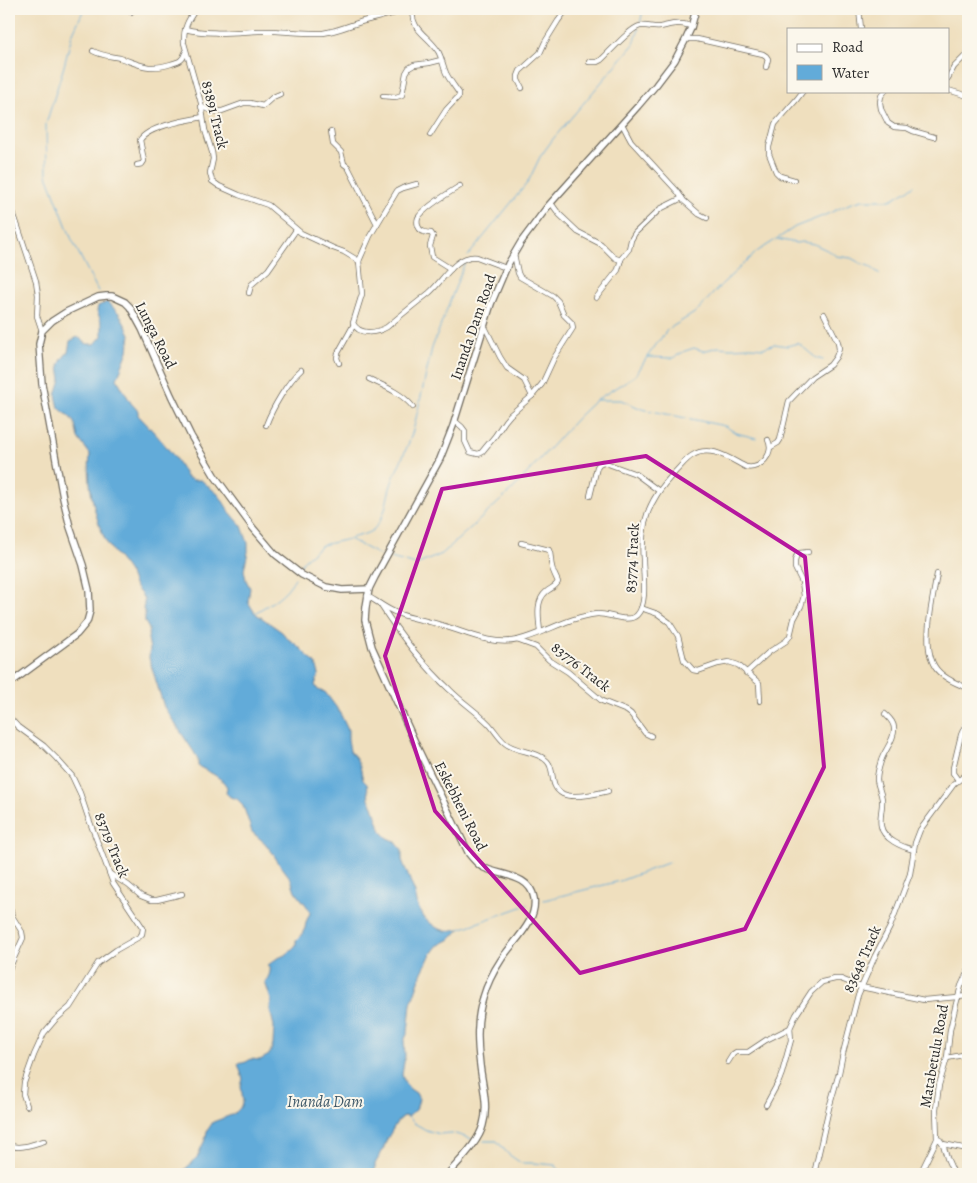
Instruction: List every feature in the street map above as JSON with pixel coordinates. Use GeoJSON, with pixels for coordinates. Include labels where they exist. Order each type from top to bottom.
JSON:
{"type":"FeatureCollection","features":[{"type":"Feature","properties":{"kind":"street","name":"83891 Track"},"geometry":{"type":"LineString","coordinates":[[196,9],[185,29],[185,48],[212,152],[210,173],[212,180],[219,186],[239,195],[268,205],[296,230],[359,261]]}},
{"type":"Feature","properties":{"kind":"street"},"geometry":{"type":"LineString","coordinates":[[185,29],[199,32],[324,32],[338,30],[363,21],[410,9],[416,27],[433,46],[442,60],[447,74],[459,94],[430,135]]}},
{"type":"Feature","properties":{"kind":"street"},"geometry":{"type":"LineString","coordinates":[[522,88],[518,80],[520,71],[540,53],[567,9]]}},
{"type":"Feature","properties":{"kind":"street","name":"Inanda Dam Road"},"geometry":{"type":"LineString","coordinates":[[366,606],[368,592],[440,459],[455,422],[491,304],[506,268],[522,242],[551,203],[656,85],[675,60],[686,39],[696,9]]}},
{"type":"Feature","properties":{"kind":"street"},"geometry":{"type":"LineString","coordinates":[[859,9],[861,28]]}},
{"type":"Feature","properties":{"kind":"street"},"geometry":{"type":"LineString","coordinates":[[589,62],[601,60],[630,31],[637,27],[655,27],[678,23],[691,26]]}},
{"type":"Feature","properties":{"kind":"street"},"geometry":{"type":"LineString","coordinates":[[686,39],[697,39],[763,54],[768,59],[766,67]]}},
{"type":"Feature","properties":{"kind":"street"},"geometry":{"type":"LineString","coordinates":[[93,51],[157,68],[180,62],[184,57],[185,48]]}},
{"type":"Feature","properties":{"kind":"street"},"geometry":{"type":"LineString","coordinates":[[950,74],[954,67],[968,53]]}},
{"type":"Feature","properties":{"kind":"street"},"geometry":{"type":"LineString","coordinates":[[383,96],[396,97],[402,95],[406,73],[409,68],[414,65],[442,60]]}},
{"type":"Feature","properties":{"kind":"street"},"geometry":{"type":"LineString","coordinates":[[950,91],[968,96]]}},
{"type":"Feature","properties":{"kind":"street"},"geometry":{"type":"LineString","coordinates":[[794,180],[780,176],[776,172],[769,154],[769,147],[775,124],[802,92]]}},
{"type":"Feature","properties":{"kind":"street"},"geometry":{"type":"LineString","coordinates":[[884,92],[880,102],[888,123],[894,127],[908,128],[934,137]]}},
{"type":"Feature","properties":{"kind":"street"},"geometry":{"type":"LineString","coordinates":[[201,107],[210,111],[222,112],[244,103],[263,106],[273,97],[280,94]]}},
{"type":"Feature","properties":{"kind":"street"},"geometry":{"type":"LineString","coordinates":[[137,165],[142,164],[144,161],[140,140],[144,136],[154,129],[202,117]]}},
{"type":"Feature","properties":{"kind":"street"},"geometry":{"type":"LineString","coordinates":[[622,124],[631,141],[660,174],[682,198],[707,218]]}},
{"type":"Feature","properties":{"kind":"street"},"geometry":{"type":"LineString","coordinates":[[331,131],[333,144],[341,152],[344,164],[348,167],[377,224]]}},
{"type":"Feature","properties":{"kind":"street"},"geometry":{"type":"LineString","coordinates":[[339,363],[338,353],[353,326],[362,294],[359,261],[370,236],[397,191],[417,184]]}},
{"type":"Feature","properties":{"kind":"street"},"geometry":{"type":"LineString","coordinates":[[451,269],[432,257],[430,246],[433,236],[431,233],[425,233],[420,230],[417,221],[431,205],[460,186]]}},
{"type":"Feature","properties":{"kind":"street"},"geometry":{"type":"LineString","coordinates":[[596,298],[618,270],[621,260],[629,249],[631,240],[642,226],[660,209],[682,198]]}},
{"type":"Feature","properties":{"kind":"street"},"geometry":{"type":"LineString","coordinates":[[9,200],[36,280],[38,296],[37,316],[42,331],[38,344],[44,392],[63,498],[89,590],[90,611],[87,622],[77,634],[9,684]]}},
{"type":"Feature","properties":{"kind":"street"},"geometry":{"type":"LineString","coordinates":[[551,203],[559,214],[578,232],[601,244],[615,258],[621,260]]}},
{"type":"Feature","properties":{"kind":"street"},"geometry":{"type":"LineString","coordinates":[[249,292],[251,285],[268,270],[296,230]]}},
{"type":"Feature","properties":{"kind":"street"},"geometry":{"type":"LineString","coordinates":[[455,422],[462,426],[465,431],[465,442],[469,450],[478,454],[482,451],[510,414],[532,396],[542,384],[554,358],[573,328],[573,325],[564,316],[553,296],[520,277],[514,254]]}},
{"type":"Feature","properties":{"kind":"street"},"geometry":{"type":"LineString","coordinates":[[353,326],[372,333],[382,330],[431,291],[451,269],[466,259],[474,256],[506,268]]}},
{"type":"Feature","properties":{"kind":"street","name":"Lunga Road"},"geometry":{"type":"LineString","coordinates":[[42,331],[52,321],[66,312],[98,297],[112,296],[125,302],[138,321],[195,444],[214,475],[259,535],[275,554],[302,575],[316,583],[342,590],[368,592]]}},
{"type":"Feature","properties":{"kind":"street","name":"83774 Track"},"geometry":{"type":"LineString","coordinates":[[368,592],[380,603],[394,612],[405,616],[473,635],[507,641],[517,640],[566,622],[598,614],[633,618],[641,608],[644,587],[642,558],[645,522],[658,491],[687,460],[699,452],[713,452],[750,468],[756,467],[762,462],[768,455],[771,447],[780,440],[790,402],[812,377],[830,365],[836,357],[839,349],[838,342],[824,314]]}},
{"type":"Feature","properties":{"kind":"street"},"geometry":{"type":"LineString","coordinates":[[484,325],[507,368],[524,380],[532,396]]}},
{"type":"Feature","properties":{"kind":"street"},"geometry":{"type":"LineString","coordinates":[[266,425],[285,390],[301,370]]}},
{"type":"Feature","properties":{"kind":"street"},"geometry":{"type":"LineString","coordinates":[[369,378],[399,394],[410,403],[412,408]]}},
{"type":"Feature","properties":{"kind":"street"},"geometry":{"type":"LineString","coordinates":[[768,440],[771,447]]}},
{"type":"Feature","properties":{"kind":"street"},"geometry":{"type":"LineString","coordinates":[[590,496],[597,467],[603,462],[636,474],[658,491]]}},
{"type":"Feature","properties":{"kind":"street"},"geometry":{"type":"LineString","coordinates":[[522,543],[549,550],[552,569],[558,582],[556,586],[545,592],[540,601],[540,632]]}},
{"type":"Feature","properties":{"kind":"street"},"geometry":{"type":"LineString","coordinates":[[746,672],[769,652],[786,642],[790,636],[804,596],[802,582],[795,568],[795,560],[800,553],[808,552]]}},
{"type":"Feature","properties":{"kind":"street"},"geometry":{"type":"LineString","coordinates":[[937,574],[929,619],[931,656],[934,667],[939,672],[959,685],[968,688]]}},
{"type":"Feature","properties":{"kind":"street"},"geometry":{"type":"LineString","coordinates":[[380,603],[400,634],[418,656],[452,692],[490,725],[504,742],[512,748],[545,759],[550,764],[553,781],[558,790],[566,795],[588,795],[608,792]]}},
{"type":"Feature","properties":{"kind":"street","name":"Eskebheni Road"},"geometry":{"type":"LineString","coordinates":[[366,606],[368,634],[379,664],[418,750],[469,854],[481,866],[524,882],[529,886],[534,898],[535,908],[530,920],[500,960],[489,980],[484,995],[479,1012],[477,1036],[484,1093],[485,1114],[483,1125],[480,1134],[448,1174]]}},
{"type":"Feature","properties":{"kind":"street"},"geometry":{"type":"LineString","coordinates":[[641,608],[658,614],[669,622],[678,636],[684,660],[693,670],[698,671],[729,662],[738,665],[759,683],[760,702]]}},
{"type":"Feature","properties":{"kind":"street","name":"83776 Track"},"geometry":{"type":"LineString","coordinates":[[517,640],[536,647],[549,660],[568,672],[602,701],[631,714],[645,733],[651,736]]}},
{"type":"Feature","properties":{"kind":"street"},"geometry":{"type":"LineString","coordinates":[[885,714],[895,728],[878,769],[877,782],[882,801],[881,826],[889,838],[903,847],[914,850]]}},
{"type":"Feature","properties":{"kind":"street","name":"83719 Track"},"geometry":{"type":"LineString","coordinates":[[9,717],[18,728],[44,746],[72,776],[113,883],[142,926],[142,934],[98,963],[70,1006],[44,1033],[24,1083],[23,1094],[27,1106]]}},
{"type":"Feature","properties":{"kind":"street"},"geometry":{"type":"LineString","coordinates":[[958,780],[952,773],[961,735],[968,719]]}},
{"type":"Feature","properties":{"kind":"street","name":"83648 Track"},"geometry":{"type":"LineString","coordinates":[[814,1174],[858,995],[890,927],[910,874],[915,843],[920,830],[949,790],[968,773]]}},
{"type":"Feature","properties":{"kind":"street"},"geometry":{"type":"LineString","coordinates":[[109,873],[142,896],[151,900],[182,894]]}},
{"type":"Feature","properties":{"kind":"street"},"geometry":{"type":"LineString","coordinates":[[9,874],[10,908],[12,916],[23,935],[9,969]]}},
{"type":"Feature","properties":{"kind":"street","name":"Matabetulu Road"},"geometry":{"type":"LineString","coordinates":[[920,1174],[937,1139],[936,1098],[947,1058],[950,1030],[958,997],[968,971]]}},
{"type":"Feature","properties":{"kind":"street"},"geometry":{"type":"LineString","coordinates":[[766,1105],[782,1073],[790,1040],[790,1028],[805,1000],[816,986],[822,982],[841,979],[861,987],[924,1000],[968,996]]}},
{"type":"Feature","properties":{"kind":"street"},"geometry":{"type":"LineString","coordinates":[[728,1062],[736,1052],[748,1052],[790,1028]]}},
{"type":"Feature","properties":{"kind":"street"},"geometry":{"type":"LineString","coordinates":[[947,1058],[968,1054]]}},
{"type":"Feature","properties":{"kind":"street"},"geometry":{"type":"LineString","coordinates":[[937,1139],[943,1144],[954,1174]]}},
{"type":"Feature","properties":{"kind":"street"},"geometry":{"type":"LineString","coordinates":[[9,1145],[16,1147],[44,1141]]}},
{"type":"Feature","properties":{"kind":"street"},"geometry":{"type":"LineString","coordinates":[[943,1144],[968,1148]]}},
{"type":"Feature","properties":{"kind":"highlighted area"},"geometry":{"type":"Polygon","coordinates":[[[646,456],[805,557],[824,767],[745,929],[580,973],[435,811],[385,656],[442,489],[646,456]]]}},
{"type":"Feature","properties":{"kind":"water","name":"Inanda Dam"},"geometry":{"type":"Polygon","coordinates":[[[107,302],[119,313],[130,334],[128,351],[117,379],[138,411],[138,415],[171,453],[186,477],[193,480],[201,480],[219,495],[229,511],[242,526],[248,543],[244,570],[250,588],[248,602],[255,613],[282,632],[316,664],[319,674],[315,685],[318,690],[325,692],[339,711],[348,730],[350,751],[356,758],[363,780],[367,784],[369,799],[381,831],[388,838],[395,841],[402,850],[402,860],[415,893],[418,907],[425,919],[437,928],[446,931],[460,929],[452,938],[437,946],[422,972],[411,1004],[408,1032],[404,1041],[405,1056],[402,1075],[405,1083],[416,1093],[419,1099],[416,1110],[408,1117],[404,1116],[397,1122],[387,1139],[375,1164],[375,1174],[179,1174],[198,1156],[207,1131],[213,1122],[234,1114],[240,1108],[243,1101],[241,1086],[243,1079],[238,1064],[251,1059],[260,1060],[269,1055],[273,1045],[274,1026],[270,1010],[271,1000],[265,982],[270,971],[270,967],[267,966],[287,954],[296,945],[296,941],[305,928],[310,913],[295,891],[291,879],[272,852],[252,832],[242,804],[226,793],[227,787],[221,780],[198,766],[198,760],[194,752],[164,707],[149,658],[149,629],[145,622],[143,598],[134,585],[129,573],[104,537],[92,496],[89,475],[90,454],[78,438],[75,424],[59,408],[56,395],[61,379],[59,366],[68,352],[70,341],[78,337],[87,344],[95,344],[102,336],[102,324],[97,311],[98,306],[107,302]]]}},
{"type":"Feature","properties":{"kind":"waterway"},"geometry":{"type":"LineString","coordinates":[[84,9],[72,35],[46,124],[47,175],[72,240],[98,291]]}},
{"type":"Feature","properties":{"kind":"waterway"},"geometry":{"type":"LineString","coordinates":[[640,25],[643,9]]}},
{"type":"Feature","properties":{"kind":"waterway"},"geometry":{"type":"LineString","coordinates":[[468,256],[528,182],[540,157],[553,139],[634,44],[639,29]]}},
{"type":"Feature","properties":{"kind":"waterway"},"geometry":{"type":"LineString","coordinates":[[391,558],[416,565],[442,554],[512,490],[578,417],[596,400],[636,375],[667,330],[696,312],[723,283],[758,251],[795,227],[849,204],[862,200],[891,200],[914,186]]}},
{"type":"Feature","properties":{"kind":"waterway"},"geometry":{"type":"LineString","coordinates":[[777,239],[814,244],[836,256],[851,258],[869,266],[880,274]]}},
{"type":"Feature","properties":{"kind":"waterway"},"geometry":{"type":"LineString","coordinates":[[349,539],[374,529],[386,507],[392,482],[414,427],[432,348],[465,262]]}},
{"type":"Feature","properties":{"kind":"waterway"},"geometry":{"type":"LineString","coordinates":[[647,357],[673,358],[694,348],[703,351],[718,347],[763,348],[775,344],[787,346],[798,343],[816,358],[823,360]]}},
{"type":"Feature","properties":{"kind":"waterway"},"geometry":{"type":"LineString","coordinates":[[596,400],[621,400],[642,409],[725,426],[736,433],[756,438]]}},
{"type":"Feature","properties":{"kind":"waterway"},"geometry":{"type":"LineString","coordinates":[[299,569],[303,561],[322,545],[349,539],[381,556]]}},
{"type":"Feature","properties":{"kind":"waterway"},"geometry":{"type":"LineString","coordinates":[[255,613],[282,594],[295,578]]}},
{"type":"Feature","properties":{"kind":"waterway"},"geometry":{"type":"LineString","coordinates":[[544,900],[620,881],[670,862]]}},
{"type":"Feature","properties":{"kind":"waterway"},"geometry":{"type":"LineString","coordinates":[[460,929],[527,905]]}},
{"type":"Feature","properties":{"kind":"waterway"},"geometry":{"type":"LineString","coordinates":[[408,1117],[426,1130],[439,1134],[452,1133],[472,1139]]}},
{"type":"Feature","properties":{"kind":"waterway"},"geometry":{"type":"LineString","coordinates":[[484,1141],[497,1141],[508,1154],[521,1163],[555,1165],[563,1174]]}}]}
